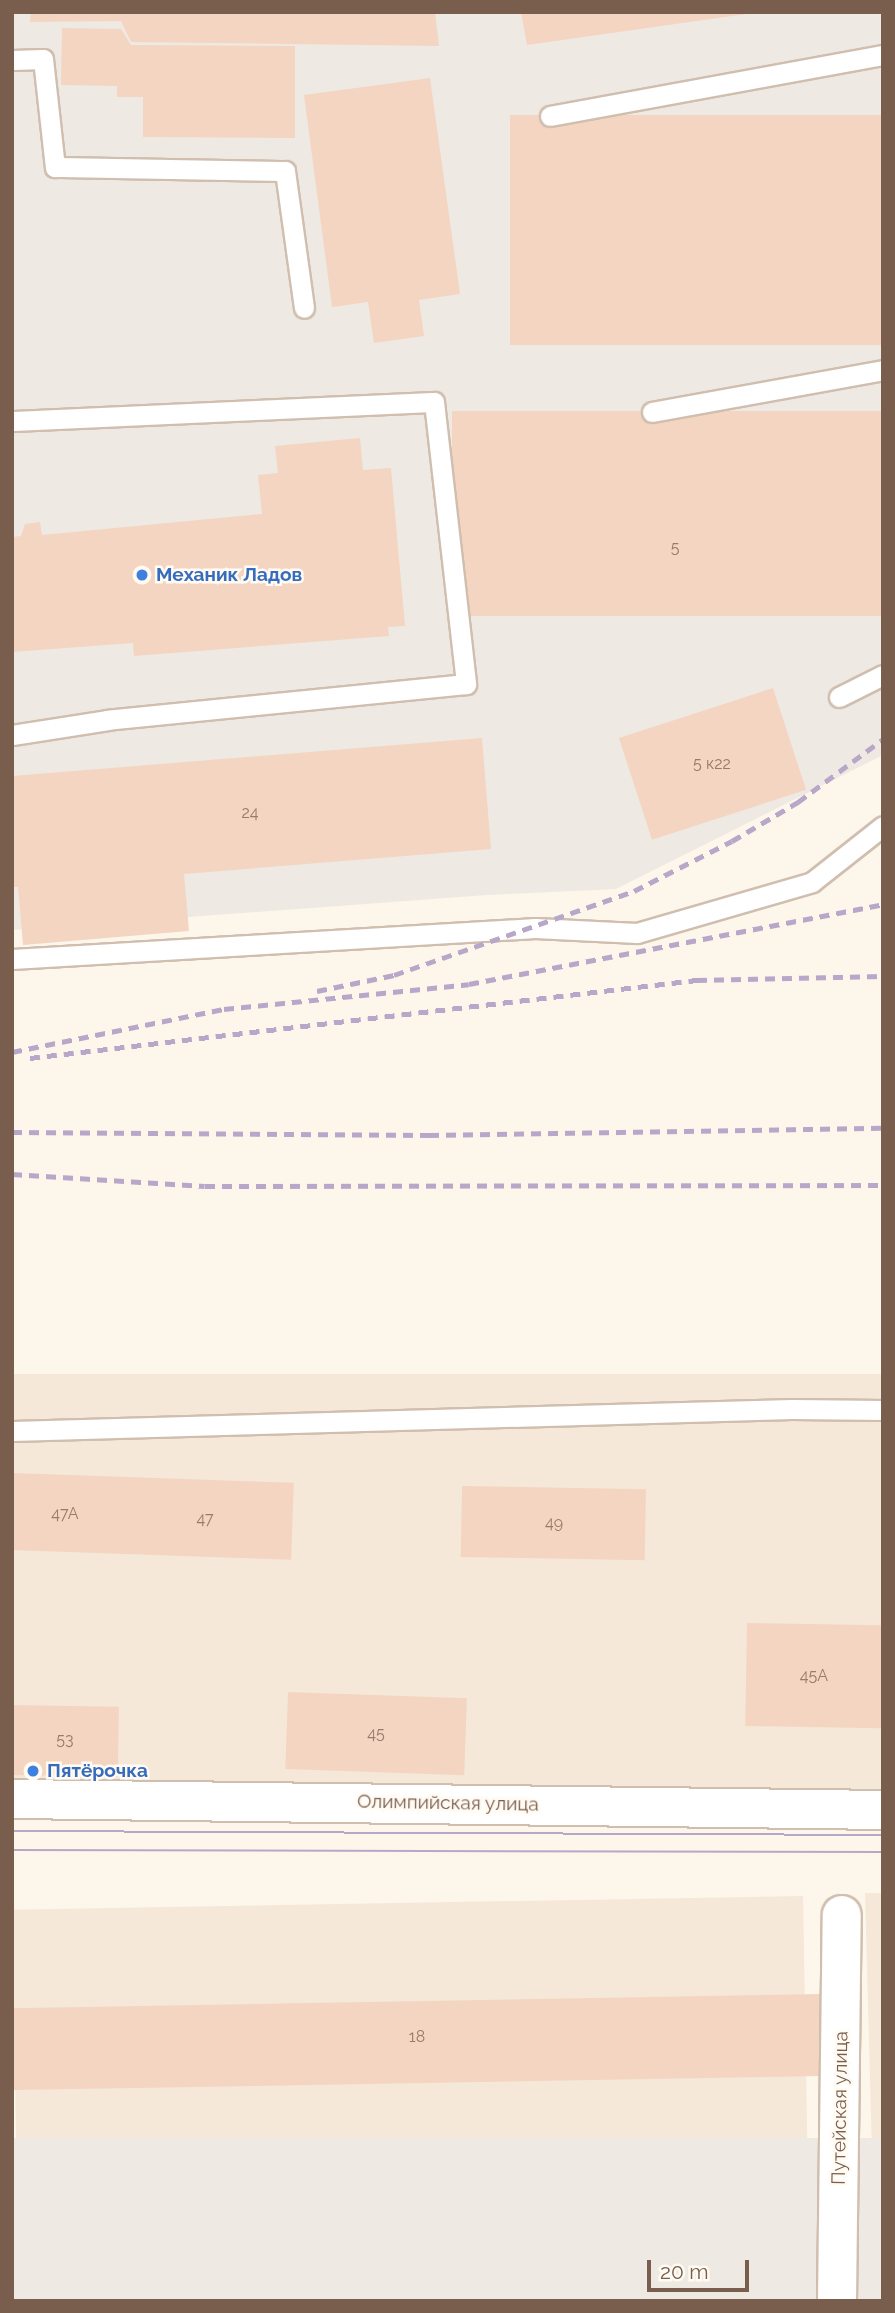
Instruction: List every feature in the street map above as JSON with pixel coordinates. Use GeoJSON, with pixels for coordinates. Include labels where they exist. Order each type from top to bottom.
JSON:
{"type":"FeatureCollection","features":[{"type":"Feature","properties":{"kind":"street","name":"Олимпийская улица"},"geometry":{"type":"LineString","coordinates":[[12,1799],[883,1810]]}},
{"type":"Feature","properties":{"kind":"street","name":"Путейская улица"},"geometry":{"type":"LineString","coordinates":[[837,2301],[842,1915]]}},
{"type":"Feature","properties":{"kind":"lane"},"geometry":{"type":"LineString","coordinates":[[550,116],[883,55]]}},
{"type":"Feature","properties":{"kind":"lane"},"geometry":{"type":"LineString","coordinates":[[12,60],[43,59],[55,167],[285,171],[304,308]]}},
{"type":"Feature","properties":{"kind":"lane"},"geometry":{"type":"LineString","coordinates":[[652,412],[883,370]]}},
{"type":"Feature","properties":{"kind":"lane"},"geometry":{"type":"LineString","coordinates":[[12,421],[434,402],[466,684],[108,720],[12,735]]}},
{"type":"Feature","properties":{"kind":"lane"},"geometry":{"type":"LineString","coordinates":[[839,697],[883,675]]}},
{"type":"Feature","properties":{"kind":"lane"},"geometry":{"type":"LineString","coordinates":[[12,959],[535,928],[637,933],[813,882],[883,826]]}},
{"type":"Feature","properties":{"kind":"lane"},"geometry":{"type":"LineString","coordinates":[[12,1431],[792,1409],[883,1410]]}},
{"type":"Feature","properties":{"kind":"shaded area"},"geometry":{"type":"Polygon","coordinates":[[[12,12],[883,12],[883,755],[616,889],[487,895],[12,930],[12,12]]]}},
{"type":"Feature","properties":{"kind":"shaded area"},"geometry":{"type":"Polygon","coordinates":[[[12,1374],[883,1374],[883,1798],[12,1798],[12,1374]]]}},
{"type":"Feature","properties":{"kind":"shaded area"},"geometry":{"type":"Polygon","coordinates":[[[865,1893],[883,1893],[883,2301],[876,2301],[865,1893]]]}},
{"type":"Feature","properties":{"kind":"shaded area"},"geometry":{"type":"Polygon","coordinates":[[[803,1896],[810,2301],[19,2301],[12,1910],[803,1896]]]}},
{"type":"Feature","properties":{"kind":"shaded area"},"geometry":{"type":"Polygon","coordinates":[[[12,2138],[883,2138],[883,2301],[12,2301],[12,2138]]]}},
{"type":"Feature","properties":{"kind":"building"},"geometry":{"type":"Polygon","coordinates":[[[31,12],[435,12],[439,46],[131,42],[121,21],[30,22],[31,12]]]}},
{"type":"Feature","properties":{"kind":"building"},"geometry":{"type":"Polygon","coordinates":[[[521,12],[746,12],[746,14],[527,45],[521,12]]]}},
{"type":"Feature","properties":{"kind":"building"},"geometry":{"type":"Polygon","coordinates":[[[62,28],[121,29],[131,45],[295,46],[295,138],[143,137],[143,97],[117,97],[117,86],[61,85],[62,28]]]}},
{"type":"Feature","properties":{"kind":"building"},"geometry":{"type":"Polygon","coordinates":[[[430,78],[460,294],[419,300],[424,336],[374,343],[368,302],[332,307],[304,95],[430,78]]]}},
{"type":"Feature","properties":{"kind":"building"},"geometry":{"type":"Polygon","coordinates":[[[510,115],[883,115],[883,345],[510,345],[510,115]]]}},
{"type":"Feature","properties":{"kind":"building"},"geometry":{"type":"Polygon","coordinates":[[[452,411],[883,411],[883,616],[452,616],[452,411]]]}},
{"type":"Feature","properties":{"kind":"building"},"geometry":{"type":"Polygon","coordinates":[[[360,438],[363,470],[391,468],[405,626],[388,627],[389,636],[134,656],[133,643],[12,652],[12,537],[21,536],[25,524],[40,522],[42,535],[262,514],[258,475],[278,473],[275,446],[360,438]]]}},
{"type":"Feature","properties":{"kind":"building"},"geometry":{"type":"Polygon","coordinates":[[[773,688],[806,790],[652,840],[619,738],[773,688]]]}},
{"type":"Feature","properties":{"kind":"building"},"geometry":{"type":"Polygon","coordinates":[[[482,738],[491,849],[184,874],[189,931],[23,945],[18,887],[12,887],[12,776],[482,738]]]}},
{"type":"Feature","properties":{"kind":"building"},"geometry":{"type":"Polygon","coordinates":[[[12,1473],[294,1483],[291,1560],[12,1550],[12,1473]]]}},
{"type":"Feature","properties":{"kind":"building"},"geometry":{"type":"Polygon","coordinates":[[[462,1486],[646,1489],[645,1560],[461,1557],[462,1486]]]}},
{"type":"Feature","properties":{"kind":"building"},"geometry":{"type":"Polygon","coordinates":[[[747,1623],[883,1625],[881,1728],[745,1726],[747,1623]]]}},
{"type":"Feature","properties":{"kind":"building"},"geometry":{"type":"Polygon","coordinates":[[[288,1692],[467,1698],[464,1775],[285,1769],[288,1692]]]}},
{"type":"Feature","properties":{"kind":"building"},"geometry":{"type":"Polygon","coordinates":[[[12,1705],[119,1707],[118,1777],[12,1775],[12,1705]]]}},
{"type":"Feature","properties":{"kind":"building"},"geometry":{"type":"Polygon","coordinates":[[[822,1994],[823,2076],[14,2090],[12,2008],[822,1994]]]}},
{"type":"Feature","properties":{"kind":"tram line"},"geometry":{"type":"LineString","coordinates":[[12,1831],[883,1835]]}},
{"type":"Feature","properties":{"kind":"tram line"},"geometry":{"type":"LineString","coordinates":[[12,1850],[883,1852]]}},
{"type":"Feature","properties":{"kind":"railway"},"geometry":{"type":"LineString","coordinates":[[317,991],[394,975],[634,891],[732,841],[798,802],[883,739]]}},
{"type":"Feature","properties":{"kind":"railway"},"geometry":{"type":"LineString","coordinates":[[12,1052],[224,1009],[469,984],[883,904]]}},
{"type":"Feature","properties":{"kind":"railway"},"geometry":{"type":"LineString","coordinates":[[30,1058],[697,980],[883,976]]}},
{"type":"Feature","properties":{"kind":"railway"},"geometry":{"type":"LineString","coordinates":[[12,1132],[429,1135],[883,1128]]}},
{"type":"Feature","properties":{"kind":"railway"},"geometry":{"type":"LineString","coordinates":[[12,1174],[205,1186],[883,1185]]}},
{"type":"Feature","properties":{"kind":"place","name":"Механик Ладов"},"geometry":{"type":"Point","coordinates":[142,575]}},
{"type":"Feature","properties":{"kind":"place","name":"Пятёрочка"},"geometry":{"type":"Point","coordinates":[33,1771]}}]}
